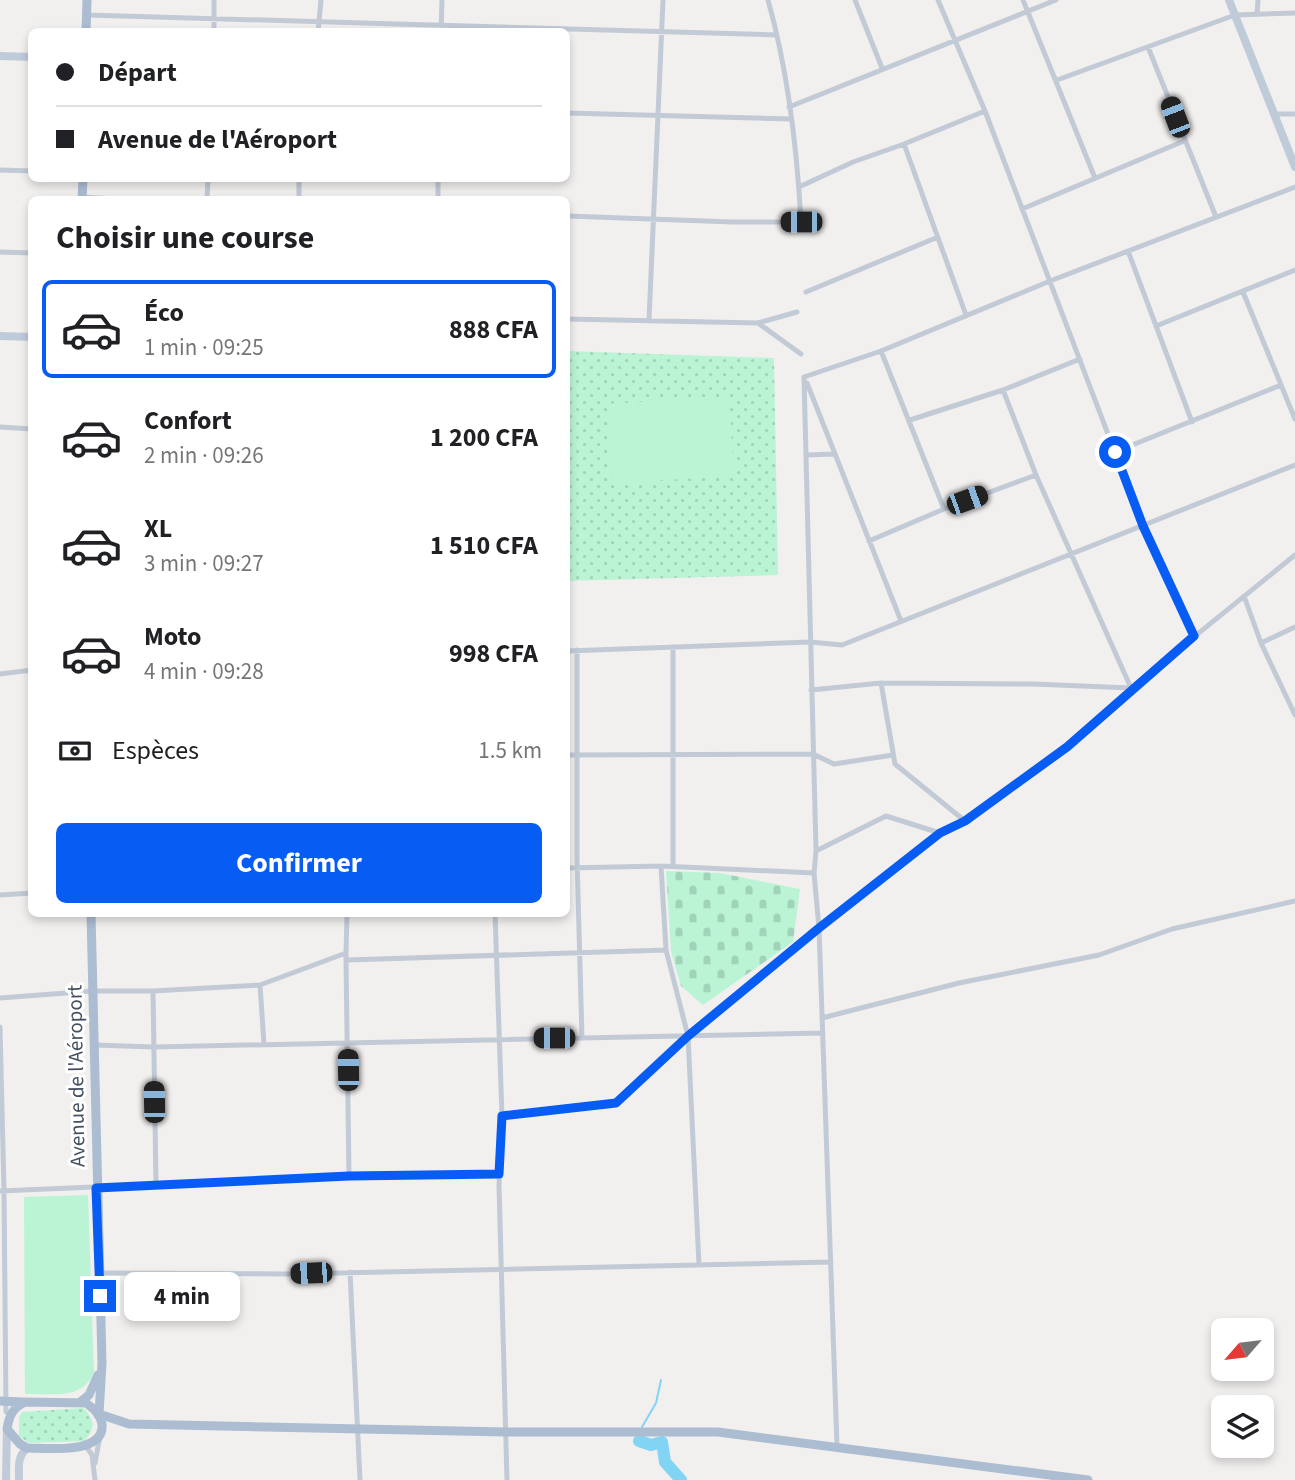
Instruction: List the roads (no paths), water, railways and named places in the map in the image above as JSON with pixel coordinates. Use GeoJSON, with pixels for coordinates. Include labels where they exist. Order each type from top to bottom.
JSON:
{"type":"FeatureCollection","features":[{"type":"Feature","properties":{"kind":"main road"},"geometry":{"type":"LineString","coordinates":[[86,28],[88,0]]}},
{"type":"Feature","properties":{"kind":"main road","name":"Avenue de l'Aéroport"},"geometry":{"type":"LineString","coordinates":[[91,917],[102,1363],[100,1435]]}},
{"type":"Feature","properties":{"kind":"main road"},"geometry":{"type":"LineString","coordinates":[[79,1404],[89,1395],[96,1383],[102,1363]]}},
{"type":"Feature","properties":{"kind":"main road"},"geometry":{"type":"LineString","coordinates":[[5,1412],[13,1411],[25,1402],[86,1403],[99,1414],[129,1424]]}},
{"type":"Feature","properties":{"kind":"main road"},"geometry":{"type":"LineString","coordinates":[[5,1412],[25,1402]]}},
{"type":"Feature","properties":{"kind":"main road"},"geometry":{"type":"LineString","coordinates":[[5,1412],[20,1444],[27,1448],[86,1446],[100,1435],[129,1424],[506,1432],[718,1432],[837,1446],[1018,1475],[1088,1480]]}},
{"type":"Feature","properties":{"kind":"street"},"geometry":{"type":"LineString","coordinates":[[214,0],[214,28]]}},
{"type":"Feature","properties":{"kind":"street"},"geometry":{"type":"LineString","coordinates":[[319,28],[321,0]]}},
{"type":"Feature","properties":{"kind":"street"},"geometry":{"type":"LineString","coordinates":[[441,28],[442,0]]}},
{"type":"Feature","properties":{"kind":"street"},"geometry":{"type":"LineString","coordinates":[[649,320],[663,0]]}},
{"type":"Feature","properties":{"kind":"street"},"geometry":{"type":"LineString","coordinates":[[570,216],[801,222],[789,107],[768,0]]}},
{"type":"Feature","properties":{"kind":"street"},"geometry":{"type":"LineString","coordinates":[[855,0],[882,68]]}},
{"type":"Feature","properties":{"kind":"street"},"geometry":{"type":"LineString","coordinates":[[938,0],[985,111],[1143,526],[1194,636]]}},
{"type":"Feature","properties":{"kind":"street"},"geometry":{"type":"LineString","coordinates":[[1023,0],[1095,178]]}},
{"type":"Feature","properties":{"kind":"street"},"geometry":{"type":"LineString","coordinates":[[789,107],[1056,0]]}},
{"type":"Feature","properties":{"kind":"street"},"geometry":{"type":"LineString","coordinates":[[1230,0],[1295,167]]}},
{"type":"Feature","properties":{"kind":"street"},"geometry":{"type":"LineString","coordinates":[[1257,14],[1258,0]]}},
{"type":"Feature","properties":{"kind":"street"},"geometry":{"type":"LineString","coordinates":[[1057,80],[1235,15],[1295,13]]}},
{"type":"Feature","properties":{"kind":"street"},"geometry":{"type":"LineString","coordinates":[[87,15],[424,28]]}},
{"type":"Feature","properties":{"kind":"street"},"geometry":{"type":"LineString","coordinates":[[570,31],[777,35]]}},
{"type":"Feature","properties":{"kind":"street"},"geometry":{"type":"LineString","coordinates":[[1148,47],[1216,216]]}},
{"type":"Feature","properties":{"kind":"street"},"geometry":{"type":"LineString","coordinates":[[0,56],[28,57]]}},
{"type":"Feature","properties":{"kind":"street"},"geometry":{"type":"LineString","coordinates":[[799,187],[853,162],[985,111]]}},
{"type":"Feature","properties":{"kind":"street"},"geometry":{"type":"LineString","coordinates":[[570,113],[790,119]]}},
{"type":"Feature","properties":{"kind":"street"},"geometry":{"type":"LineString","coordinates":[[1274,114],[1295,114]]}},
{"type":"Feature","properties":{"kind":"street"},"geometry":{"type":"LineString","coordinates":[[1022,209],[1184,141]]}},
{"type":"Feature","properties":{"kind":"street"},"geometry":{"type":"LineString","coordinates":[[904,144],[966,315]]}},
{"type":"Feature","properties":{"kind":"street"},"geometry":{"type":"LineString","coordinates":[[0,170],[28,171]]}},
{"type":"Feature","properties":{"kind":"street"},"geometry":{"type":"LineString","coordinates":[[804,377],[881,351],[1050,281],[1295,187]]}},
{"type":"Feature","properties":{"kind":"street"},"geometry":{"type":"LineString","coordinates":[[806,292],[938,237]]}},
{"type":"Feature","properties":{"kind":"street"},"geometry":{"type":"LineString","coordinates":[[0,251],[28,253]]}},
{"type":"Feature","properties":{"kind":"street"},"geometry":{"type":"LineString","coordinates":[[1128,251],[1192,422]]}},
{"type":"Feature","properties":{"kind":"street"},"geometry":{"type":"LineString","coordinates":[[1156,326],[1295,270]]}},
{"type":"Feature","properties":{"kind":"street"},"geometry":{"type":"LineString","coordinates":[[1242,292],[1295,419]]}},
{"type":"Feature","properties":{"kind":"street"},"geometry":{"type":"LineString","coordinates":[[570,319],[758,323],[797,312]]}},
{"type":"Feature","properties":{"kind":"street"},"geometry":{"type":"LineString","coordinates":[[758,323],[801,354]]}},
{"type":"Feature","properties":{"kind":"street"},"geometry":{"type":"LineString","coordinates":[[0,336],[28,337]]}},
{"type":"Feature","properties":{"kind":"street"},"geometry":{"type":"LineString","coordinates":[[881,351],[944,509]]}},
{"type":"Feature","properties":{"kind":"street"},"geometry":{"type":"LineString","coordinates":[[910,420],[1003,390],[1080,359]]}},
{"type":"Feature","properties":{"kind":"street"},"geometry":{"type":"LineString","coordinates":[[804,377],[901,621]]}},
{"type":"Feature","properties":{"kind":"street"},"geometry":{"type":"LineString","coordinates":[[804,377],[816,850],[814,873],[819,928],[837,1446]]}},
{"type":"Feature","properties":{"kind":"street"},"geometry":{"type":"LineString","coordinates":[[1115,452],[1281,385]]}},
{"type":"Feature","properties":{"kind":"street"},"geometry":{"type":"LineString","coordinates":[[1003,390],[1070,554],[1132,688]]}},
{"type":"Feature","properties":{"kind":"street"},"geometry":{"type":"LineString","coordinates":[[0,427],[28,429]]}},
{"type":"Feature","properties":{"kind":"street"},"geometry":{"type":"LineString","coordinates":[[807,455],[834,454]]}},
{"type":"Feature","properties":{"kind":"street"},"geometry":{"type":"LineString","coordinates":[[570,651],[810,642],[842,645],[1295,466]]}},
{"type":"Feature","properties":{"kind":"street"},"geometry":{"type":"LineString","coordinates":[[869,541],[944,509],[1036,475]]}},
{"type":"Feature","properties":{"kind":"street"},"geometry":{"type":"LineString","coordinates":[[502,1116],[616,1103],[688,1036],[819,928],[940,833],[965,821],[1067,747],[1132,688],[1295,555]]}},
{"type":"Feature","properties":{"kind":"street"},"geometry":{"type":"LineString","coordinates":[[1244,596],[1261,643],[1292,700],[1295,715]]}},
{"type":"Feature","properties":{"kind":"street"},"geometry":{"type":"LineString","coordinates":[[1261,643],[1295,627]]}},
{"type":"Feature","properties":{"kind":"street"},"geometry":{"type":"LineString","coordinates":[[673,647],[673,866]]}},
{"type":"Feature","properties":{"kind":"street"},"geometry":{"type":"LineString","coordinates":[[577,650],[582,1038]]}},
{"type":"Feature","properties":{"kind":"street"},"geometry":{"type":"LineString","coordinates":[[0,674],[28,670]]}},
{"type":"Feature","properties":{"kind":"street"},"geometry":{"type":"LineString","coordinates":[[811,690],[881,683],[1132,688]]}},
{"type":"Feature","properties":{"kind":"street"},"geometry":{"type":"LineString","coordinates":[[881,683],[895,764],[965,821]]}},
{"type":"Feature","properties":{"kind":"street"},"geometry":{"type":"LineString","coordinates":[[570,755],[813,754],[834,764],[894,755]]}},
{"type":"Feature","properties":{"kind":"street"},"geometry":{"type":"LineString","coordinates":[[816,850],[887,816],[940,833]]}},
{"type":"Feature","properties":{"kind":"street"},"geometry":{"type":"LineString","coordinates":[[661,866],[666,950],[688,1036],[699,1265]]}},
{"type":"Feature","properties":{"kind":"street"},"geometry":{"type":"LineString","coordinates":[[570,868],[673,866],[814,873]]}},
{"type":"Feature","properties":{"kind":"street"},"geometry":{"type":"LineString","coordinates":[[0,895],[28,893]]}},
{"type":"Feature","properties":{"kind":"street"},"geometry":{"type":"LineString","coordinates":[[822,1018],[959,983],[1099,955],[1172,929],[1295,901]]}},
{"type":"Feature","properties":{"kind":"street"},"geometry":{"type":"LineString","coordinates":[[347,917],[349,1176]]}},
{"type":"Feature","properties":{"kind":"street"},"geometry":{"type":"LineString","coordinates":[[495,917],[502,1116],[499,1174],[507,1480]]}},
{"type":"Feature","properties":{"kind":"street"},"geometry":{"type":"LineString","coordinates":[[346,960],[666,950]]}},
{"type":"Feature","properties":{"kind":"street"},"geometry":{"type":"LineString","coordinates":[[0,998],[92,991],[153,991],[260,985],[346,953]]}},
{"type":"Feature","properties":{"kind":"street"},"geometry":{"type":"LineString","coordinates":[[260,985],[264,1044]]}},
{"type":"Feature","properties":{"kind":"street"},"geometry":{"type":"LineString","coordinates":[[153,991],[156,1184]]}},
{"type":"Feature","properties":{"kind":"street"},"geometry":{"type":"LineString","coordinates":[[0,1027],[6,1480]]}},
{"type":"Feature","properties":{"kind":"street"},"geometry":{"type":"LineString","coordinates":[[93,1045],[154,1047],[822,1032]]}},
{"type":"Feature","properties":{"kind":"street"},"geometry":{"type":"LineString","coordinates":[[2,1191],[349,1176],[499,1174]]}},
{"type":"Feature","properties":{"kind":"street"},"geometry":{"type":"LineString","coordinates":[[100,1273],[350,1272],[831,1262]]}},
{"type":"Feature","properties":{"kind":"street"},"geometry":{"type":"LineString","coordinates":[[350,1272],[360,1480]]}},
{"type":"Feature","properties":{"kind":"street"},"geometry":{"type":"LineString","coordinates":[[94,1466],[100,1435]]}},
{"type":"Feature","properties":{"kind":"street"},"geometry":{"type":"LineString","coordinates":[[86,1446],[92,1455],[95,1480]]}},
{"type":"Feature","properties":{"kind":"street"},"geometry":{"type":"LineString","coordinates":[[19,1480],[19,1461],[27,1448]]}},
{"type":"Feature","properties":{"kind":"waterway"},"geometry":{"type":"LineString","coordinates":[[642,1427],[656,1403],[661,1380]]}},
{"type":"Feature","properties":{"kind":"waterway"},"geometry":{"type":"LineString","coordinates":[[639,1441],[651,1445],[662,1442],[665,1462],[681,1480]]}}]}
